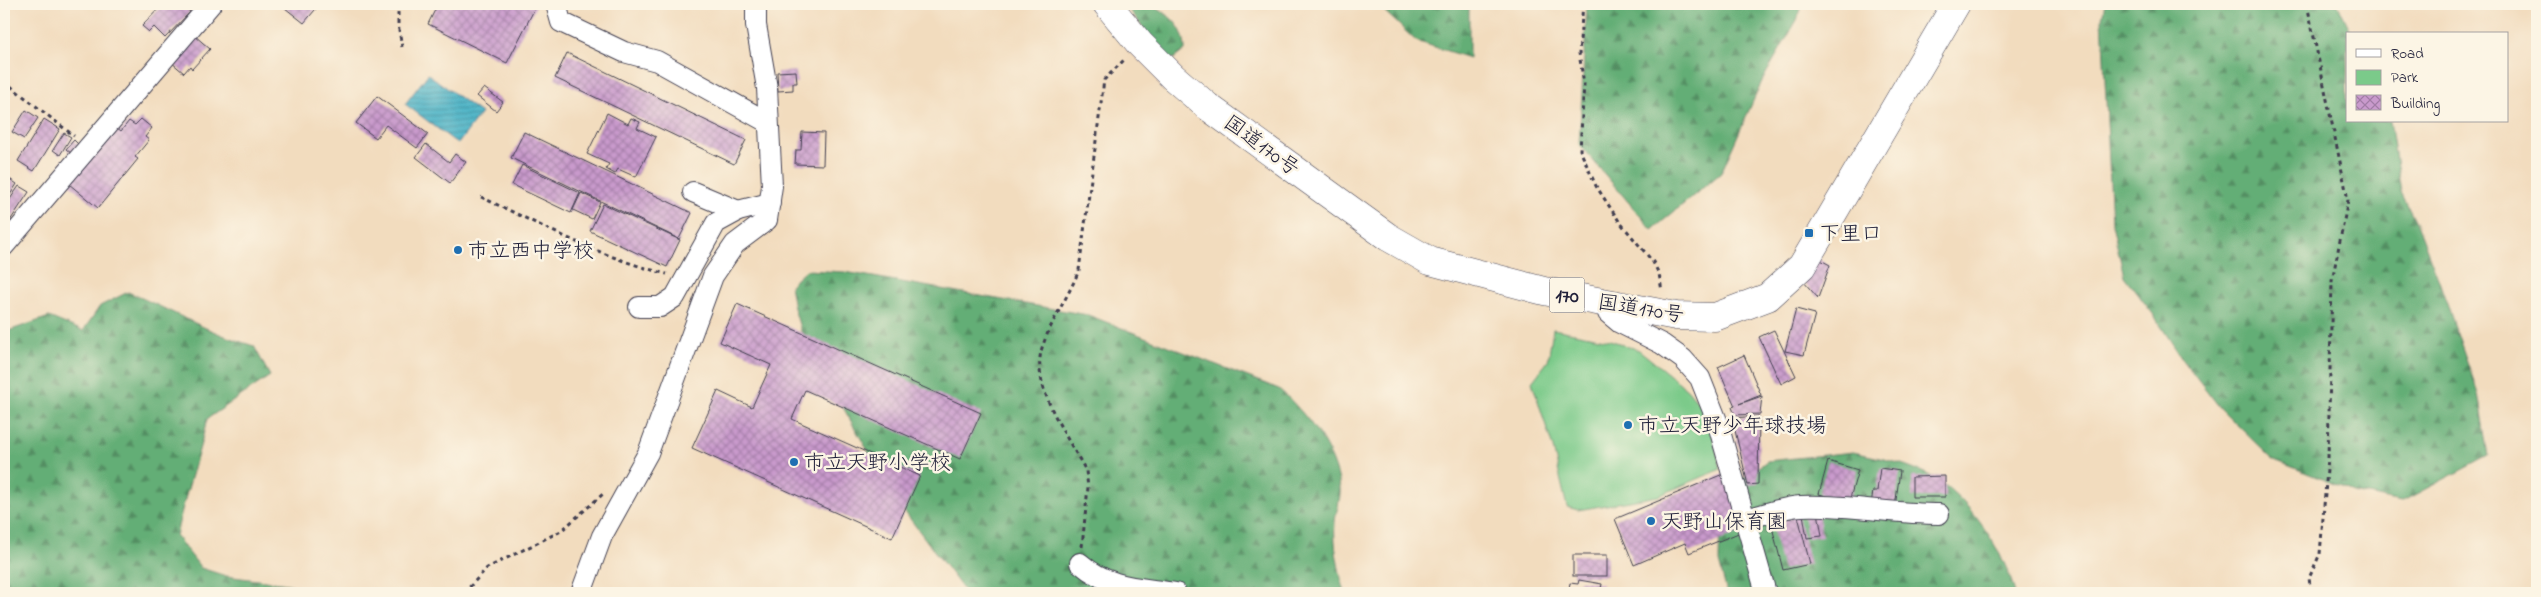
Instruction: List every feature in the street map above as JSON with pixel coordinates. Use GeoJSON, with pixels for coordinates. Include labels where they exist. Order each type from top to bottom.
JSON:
{"type":"FeatureCollection","features":[{"type":"Feature","properties":{"kind":"highway","name":"国道170号"},"geometry":{"type":"LineString","coordinates":[[1107,4],[1140,44],[1173,78],[1207,106],[1388,237],[1430,261],[1544,291],[1665,314],[1715,316],[1768,297],[1802,266],[1956,4]]}},
{"type":"Feature","properties":{"kind":"street"},"geometry":{"type":"LineString","coordinates":[[4,246],[211,4]]}},
{"type":"Feature","properties":{"kind":"street"},"geometry":{"type":"LineString","coordinates":[[556,4],[561,22],[624,52],[657,61],[767,122]]}},
{"type":"Feature","properties":{"kind":"street"},"geometry":{"type":"LineString","coordinates":[[581,593],[602,536],[648,453],[713,276],[735,244],[767,220],[772,186],[767,122],[767,88],[756,24],[756,4]]}},
{"type":"Feature","properties":{"kind":"street"},"geometry":{"type":"LineString","coordinates":[[693,192],[738,211]]}},
{"type":"Feature","properties":{"kind":"street"},"geometry":{"type":"LineString","coordinates":[[639,307],[660,307],[675,297],[716,223],[738,211],[770,203]]}},
{"type":"Feature","properties":{"kind":"street"},"geometry":{"type":"LineString","coordinates":[[1605,302],[1608,313],[1620,323],[1662,344],[1683,359],[1700,378],[1717,421],[1766,593]]}},
{"type":"Feature","properties":{"kind":"street"},"geometry":{"type":"LineString","coordinates":[[1745,519],[1799,506],[1832,506],[1904,514],[1939,514]]}},
{"type":"Feature","properties":{"kind":"street"},"geometry":{"type":"LineString","coordinates":[[1080,563],[1095,576],[1110,583],[1176,593]]}},
{"type":"Feature","properties":{"kind":"path"},"geometry":{"type":"LineString","coordinates":[[398,4],[398,24],[402,46]]}},
{"type":"Feature","properties":{"kind":"path"},"geometry":{"type":"LineString","coordinates":[[1583,4],[1579,32],[1579,53],[1584,84],[1580,150],[1596,186],[1619,221],[1653,262],[1659,274],[1665,314]]}},
{"type":"Feature","properties":{"kind":"path"},"geometry":{"type":"LineString","coordinates":[[2308,4],[2348,200],[2332,281],[2328,458],[2320,554],[2309,578],[2311,593]]}},
{"type":"Feature","properties":{"kind":"path"},"geometry":{"type":"LineString","coordinates":[[1079,593],[1080,563],[1088,486],[1086,471],[1042,388],[1038,368],[1043,345],[1070,293],[1079,270],[1104,80],[1140,44]]}},
{"type":"Feature","properties":{"kind":"path"},"geometry":{"type":"LineString","coordinates":[[4,81],[88,147]]}},
{"type":"Feature","properties":{"kind":"path"},"geometry":{"type":"LineString","coordinates":[[481,197],[589,247],[644,268],[688,276]]}},
{"type":"Feature","properties":{"kind":"path"},"geometry":{"type":"LineString","coordinates":[[464,593],[487,568],[561,531],[599,496],[632,483]]}},
{"type":"Feature","properties":{"kind":"green space"},"geometry":{"type":"Polygon","coordinates":[[[1125,4],[1152,4],[1152,6],[1171,18],[1183,35],[1185,50],[1172,60],[1164,55],[1125,4]]]}},
{"type":"Feature","properties":{"kind":"green space"},"geometry":{"type":"Polygon","coordinates":[[[1377,4],[1469,4],[1469,58],[1416,41],[1377,4]]]}},
{"type":"Feature","properties":{"kind":"green space"},"geometry":{"type":"Polygon","coordinates":[[[1587,4],[1803,4],[1797,20],[1763,79],[1721,173],[1652,230],[1579,144],[1587,4]]]}},
{"type":"Feature","properties":{"kind":"green space"},"geometry":{"type":"Polygon","coordinates":[[[2105,4],[2338,4],[2351,32],[2346,32],[2346,122],[2390,122],[2401,192],[2417,224],[2439,281],[2478,393],[2488,456],[2401,502],[2354,492],[2272,459],[2221,409],[2183,360],[2153,314],[2124,276],[2112,224],[2102,18],[2105,4]]]}},
{"type":"Feature","properties":{"kind":"green space"},"geometry":{"type":"Polygon","coordinates":[[[806,270],[845,272],[1088,315],[1279,389],[1309,421],[1333,460],[1340,488],[1335,522],[1335,540],[1345,593],[966,593],[898,503],[833,390],[806,348],[794,308],[790,285],[806,270]]]}},
{"type":"Feature","properties":{"kind":"green space"},"geometry":{"type":"Polygon","coordinates":[[[128,292],[206,328],[254,346],[270,376],[207,419],[176,536],[201,568],[226,576],[288,584],[327,593],[4,593],[4,338],[8,331],[49,317],[83,331],[100,306],[128,292]]]}},
{"type":"Feature","properties":{"kind":"green space","name":"市立天野少年球技場"},"geometry":{"type":"Polygon","coordinates":[[[1553,329],[1610,340],[1639,350],[1687,389],[1707,413],[1721,469],[1658,496],[1578,510],[1567,507],[1553,448],[1532,382],[1548,361],[1553,329]]]}},
{"type":"Feature","properties":{"kind":"green space"},"geometry":{"type":"Polygon","coordinates":[[[1853,452],[1885,459],[1916,469],[1936,479],[1962,500],[1995,545],[2015,593],[1727,593],[1719,562],[1720,516],[1730,487],[1767,461],[1853,452]]]}},
{"type":"Feature","properties":{"kind":"water"},"geometry":{"type":"Polygon","coordinates":[[[428,74],[481,113],[458,144],[405,104],[428,74]]]}},
{"type":"Feature","properties":{"kind":"building"},"geometry":{"type":"Polygon","coordinates":[[[163,4],[181,4],[190,12],[165,38],[154,27],[149,32],[142,26],[163,4]]]}},
{"type":"Feature","properties":{"kind":"building"},"geometry":{"type":"Polygon","coordinates":[[[280,4],[320,4],[304,23],[280,4]]]}},
{"type":"Feature","properties":{"kind":"building"},"geometry":{"type":"Polygon","coordinates":[[[438,4],[537,4],[507,63],[428,24],[438,4]]]}},
{"type":"Feature","properties":{"kind":"building"},"geometry":{"type":"Polygon","coordinates":[[[194,35],[210,49],[192,69],[190,66],[184,73],[171,62],[194,35]]]}},
{"type":"Feature","properties":{"kind":"building"},"geometry":{"type":"Polygon","coordinates":[[[567,53],[746,140],[734,164],[555,78],[567,53]]]}},
{"type":"Feature","properties":{"kind":"building"},"geometry":{"type":"Polygon","coordinates":[[[796,71],[797,83],[793,83],[793,90],[778,91],[777,72],[796,71]]]}},
{"type":"Feature","properties":{"kind":"building"},"geometry":{"type":"Polygon","coordinates":[[[484,88],[503,102],[496,111],[477,96],[484,88]]]}},
{"type":"Feature","properties":{"kind":"building"},"geometry":{"type":"Polygon","coordinates":[[[377,96],[428,134],[417,148],[386,125],[376,138],[356,123],[377,96]]]}},
{"type":"Feature","properties":{"kind":"building"},"geometry":{"type":"Polygon","coordinates":[[[26,110],[38,118],[24,139],[12,132],[26,110]]]}},
{"type":"Feature","properties":{"kind":"building"},"geometry":{"type":"Polygon","coordinates":[[[607,113],[628,124],[631,118],[640,122],[637,128],[656,137],[636,177],[618,169],[615,174],[606,169],[609,164],[587,154],[607,113]]]}},
{"type":"Feature","properties":{"kind":"building"},"geometry":{"type":"Polygon","coordinates":[[[44,119],[60,129],[34,171],[18,161],[44,119]]]}},
{"type":"Feature","properties":{"kind":"building"},"geometry":{"type":"Polygon","coordinates":[[[141,119],[152,128],[145,137],[149,140],[135,157],[138,159],[98,208],[69,184],[116,127],[121,131],[129,121],[135,125],[141,119]]]}},
{"type":"Feature","properties":{"kind":"building"},"geometry":{"type":"Polygon","coordinates":[[[524,132],[692,213],[679,239],[511,158],[524,132]]]}},
{"type":"Feature","properties":{"kind":"building"},"geometry":{"type":"Polygon","coordinates":[[[802,132],[824,133],[823,165],[795,164],[796,150],[801,150],[802,132]]]}},
{"type":"Feature","properties":{"kind":"building"},"geometry":{"type":"Polygon","coordinates":[[[64,133],[71,137],[60,155],[53,150],[64,133]]]}},
{"type":"Feature","properties":{"kind":"building"},"geometry":{"type":"Polygon","coordinates":[[[74,140],[79,145],[72,154],[66,149],[74,140]]]}},
{"type":"Feature","properties":{"kind":"building"},"geometry":{"type":"Polygon","coordinates":[[[426,144],[449,162],[455,154],[466,162],[450,183],[416,157],[426,144]]]}},
{"type":"Feature","properties":{"kind":"building"},"geometry":{"type":"Polygon","coordinates":[[[522,165],[580,193],[571,213],[512,185],[522,165]]]}},
{"type":"Feature","properties":{"kind":"building"},"geometry":{"type":"Polygon","coordinates":[[[4,177],[17,184],[4,204],[4,177]]]}},
{"type":"Feature","properties":{"kind":"building"},"geometry":{"type":"Polygon","coordinates":[[[19,186],[29,192],[4,230],[4,208],[19,186]]]}},
{"type":"Feature","properties":{"kind":"building"},"geometry":{"type":"Polygon","coordinates":[[[581,193],[600,202],[592,219],[573,210],[581,193]]]}},
{"type":"Feature","properties":{"kind":"building"},"geometry":{"type":"Polygon","coordinates":[[[603,204],[680,240],[667,267],[590,231],[603,204]]]}},
{"type":"Feature","properties":{"kind":"building"},"geometry":{"type":"Polygon","coordinates":[[[1817,258],[1830,265],[1818,298],[1803,281],[1817,258]]]}},
{"type":"Feature","properties":{"kind":"building"},"geometry":{"type":"Polygon","coordinates":[[[737,304],[981,413],[960,459],[805,390],[792,419],[920,476],[892,538],[692,448],[718,391],[752,407],[771,365],[720,342],[737,304]]]}},
{"type":"Feature","properties":{"kind":"building"},"geometry":{"type":"Polygon","coordinates":[[[1796,309],[1815,314],[1804,355],[1785,351],[1796,309]]]}},
{"type":"Feature","properties":{"kind":"building"},"geometry":{"type":"Polygon","coordinates":[[[1774,330],[1796,376],[1781,384],[1759,337],[1774,330]]]}},
{"type":"Feature","properties":{"kind":"building"},"geometry":{"type":"Polygon","coordinates":[[[1744,355],[1761,395],[1739,404],[1762,396],[1760,414],[1735,415],[1732,407],[1735,406],[1718,367],[1744,355]]]}},
{"type":"Feature","properties":{"kind":"building"},"geometry":{"type":"Polygon","coordinates":[[[1759,416],[1758,484],[1748,485],[1732,418],[1759,416]]]}},
{"type":"Feature","properties":{"kind":"building"},"geometry":{"type":"Polygon","coordinates":[[[1828,461],[1858,470],[1849,502],[1819,494],[1828,461]]]}},
{"type":"Feature","properties":{"kind":"building"},"geometry":{"type":"Polygon","coordinates":[[[1880,468],[1900,471],[1895,507],[1871,504],[1873,491],[1877,491],[1880,468]]]}},
{"type":"Feature","properties":{"kind":"building"},"geometry":{"type":"Polygon","coordinates":[[[1723,474],[1746,530],[1689,553],[1685,543],[1634,565],[1615,519],[1723,474]]]}},
{"type":"Feature","properties":{"kind":"building"},"geometry":{"type":"Polygon","coordinates":[[[1945,476],[1945,497],[1912,497],[1912,477],[1945,476]]]}},
{"type":"Feature","properties":{"kind":"building"},"geometry":{"type":"Polygon","coordinates":[[[1818,512],[1822,536],[1807,538],[1803,514],[1818,512]]]}},
{"type":"Feature","properties":{"kind":"building"},"geometry":{"type":"Polygon","coordinates":[[[1798,516],[1810,564],[1783,570],[1771,523],[1798,516]]]}},
{"type":"Feature","properties":{"kind":"building"},"geometry":{"type":"Polygon","coordinates":[[[1573,555],[1607,555],[1607,576],[1573,576],[1573,555]]]}},
{"type":"Feature","properties":{"kind":"building"},"geometry":{"type":"Polygon","coordinates":[[[1579,580],[1602,584],[1600,593],[1568,593],[1570,583],[1578,584],[1579,580]]]}},
{"type":"Feature","properties":{"kind":"place","name":"下里口"},"geometry":{"type":"Point","coordinates":[1809,233]}},
{"type":"Feature","properties":{"kind":"place","name":"市立西中学校"},"geometry":{"type":"Point","coordinates":[458,250]}},
{"type":"Feature","properties":{"kind":"place","name":"市立天野少年球技場"},"geometry":{"type":"Point","coordinates":[1628,425]}},
{"type":"Feature","properties":{"kind":"place","name":"市立天野小学校"},"geometry":{"type":"Point","coordinates":[794,462]}},
{"type":"Feature","properties":{"kind":"place","name":"天野山保育園"},"geometry":{"type":"Point","coordinates":[1651,521]}}]}
